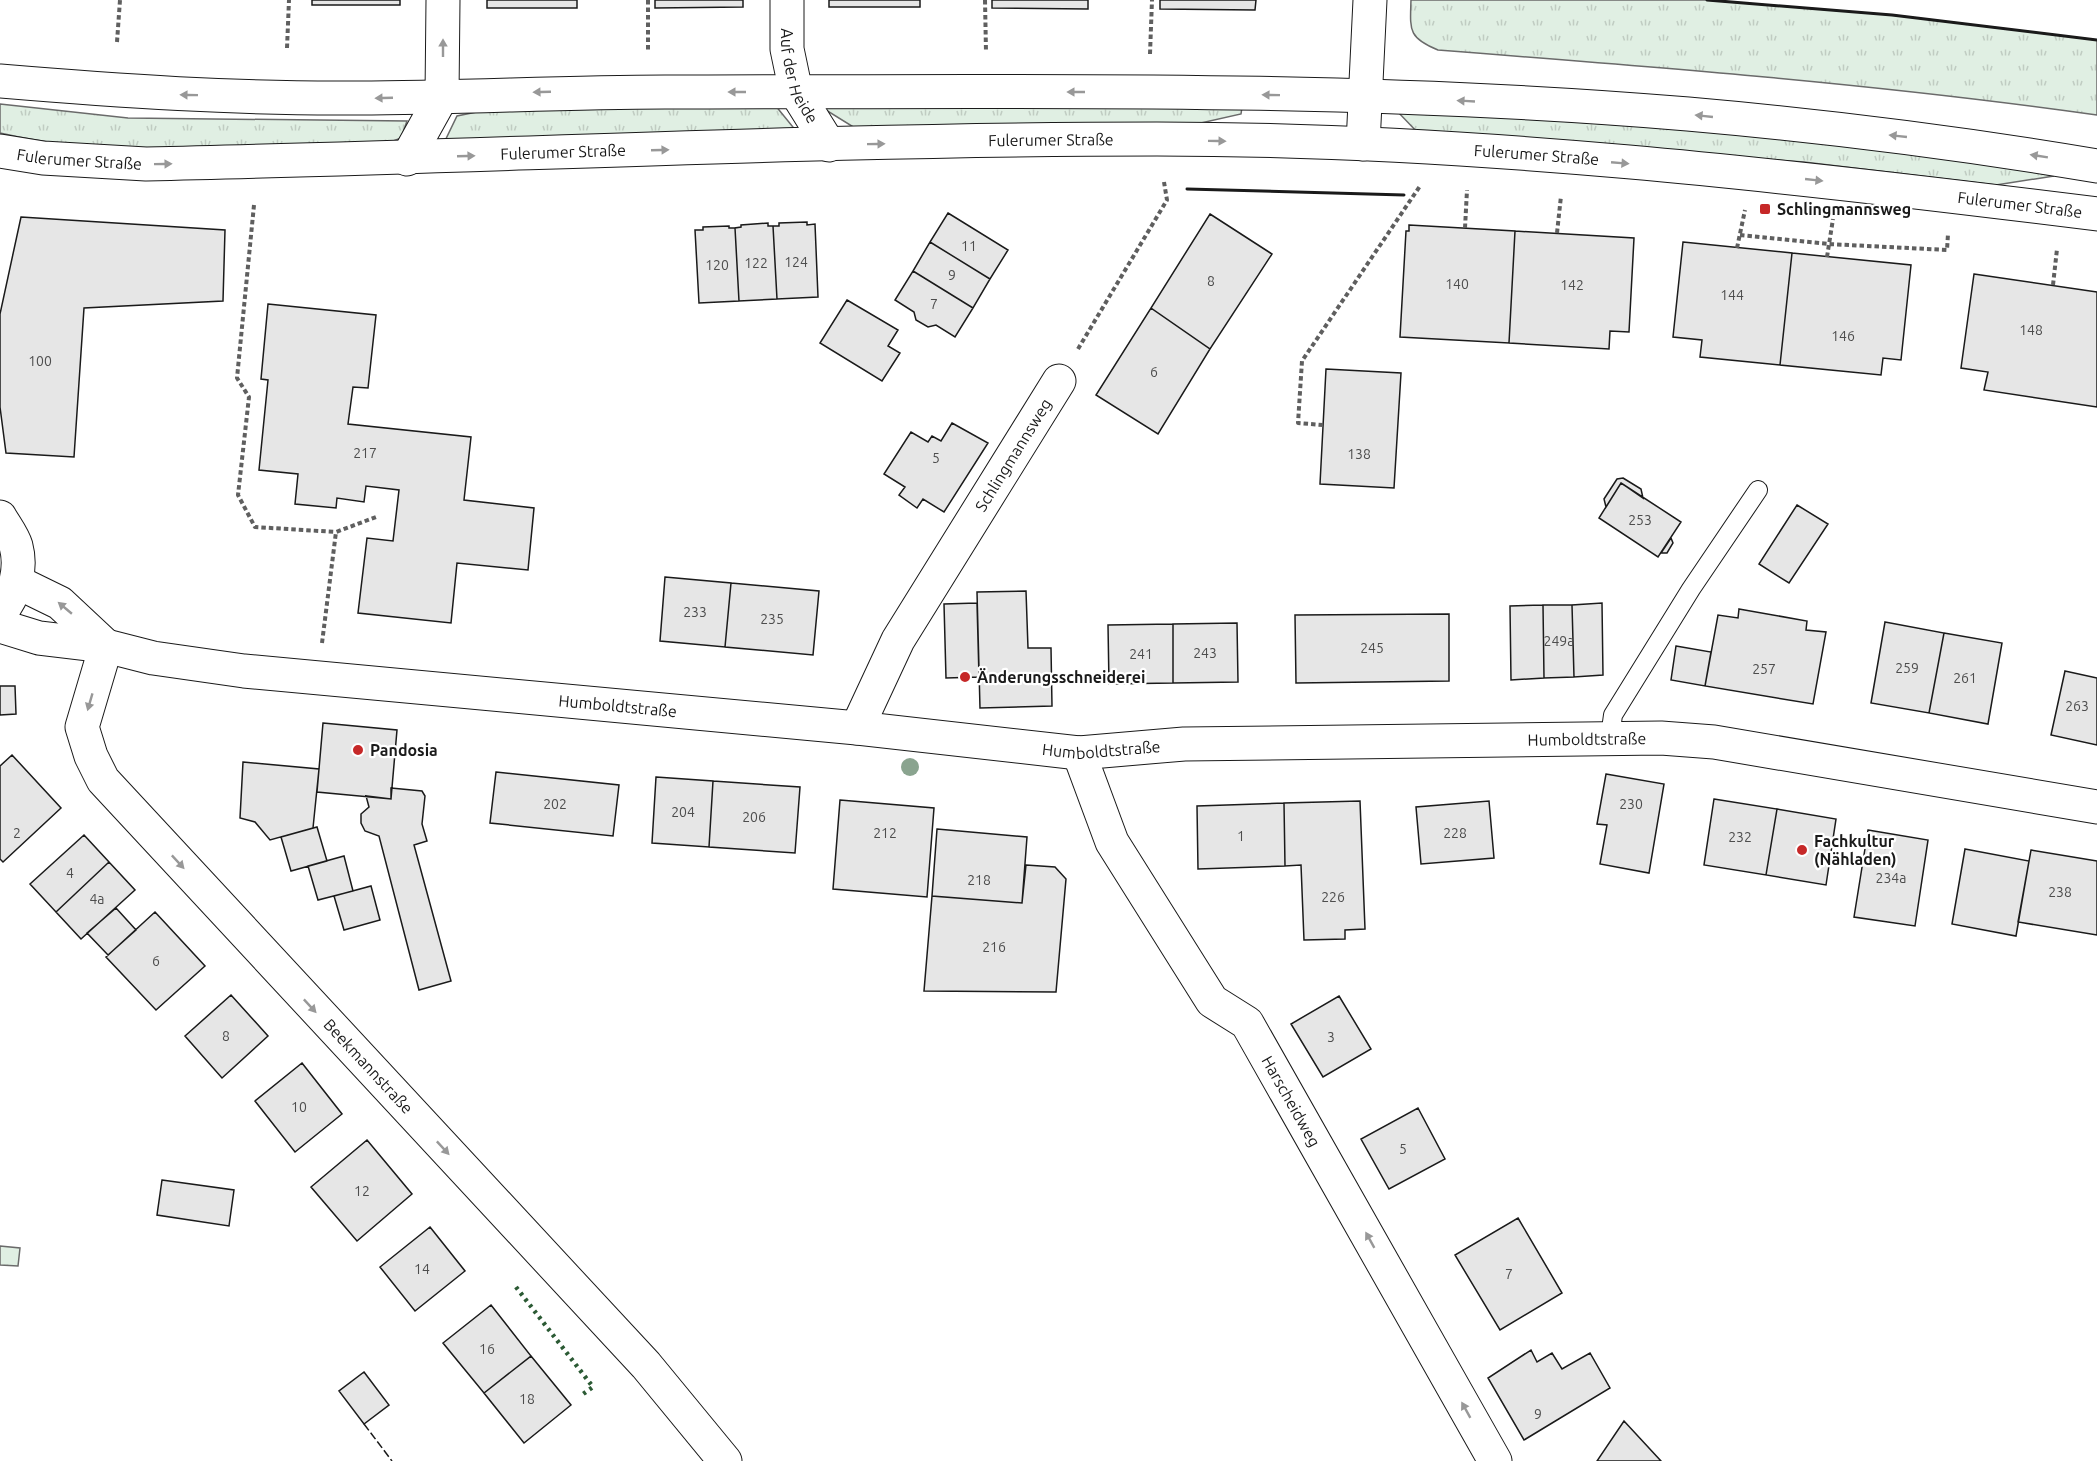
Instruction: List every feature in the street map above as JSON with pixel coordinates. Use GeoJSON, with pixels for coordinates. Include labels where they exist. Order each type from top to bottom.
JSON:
{"type":"FeatureCollection","features":[{"type":"Feature","properties":{"kind":"street"},"geometry":{"type":"LineString","coordinates":[[407,159],[442,96],[443,0]]}},
{"type":"Feature","properties":{"kind":"street","name":"Auf der Heide"},"geometry":{"type":"LineString","coordinates":[[787,0],[788,49],[796,92],[829,145]]}},
{"type":"Feature","properties":{"kind":"street"},"geometry":{"type":"LineString","coordinates":[[1363,144],[1370,0]]}},
{"type":"Feature","properties":{"kind":"street"},"geometry":{"type":"LineString","coordinates":[[0,81],[163,94],[359,98],[556,92],[1157,92],[1365,96],[1688,114],[1956,142],[2097,166]]}},
{"type":"Feature","properties":{"kind":"street","name":"Fulerumer Straße"},"geometry":{"type":"LineString","coordinates":[[0,151],[43,158],[146,164],[407,159],[829,145],[1158,139],[1363,144],[1520,154],[1792,178],[2097,214]]}},
{"type":"Feature","properties":{"kind":"street","name":"Schlingmannsweg"},"geometry":{"type":"LineString","coordinates":[[857,728],[898,640],[1059,381]]}},
{"type":"Feature","properties":{"kind":"street"},"geometry":{"type":"LineString","coordinates":[[0,517],[16,546],[17,582],[7,604],[0,613]]}},
{"type":"Feature","properties":{"kind":"street","name":"Humboldtstraße"},"geometry":{"type":"LineString","coordinates":[[17,582],[60,603],[106,645]]}},
{"type":"Feature","properties":{"kind":"street","name":"Humboldtstraße"},"geometry":{"type":"LineString","coordinates":[[0,626],[39,638],[106,645],[153,658],[317,679],[857,728],[1079,753],[1184,744],[1610,737],[1714,742],[2097,807]]}},
{"type":"Feature","properties":{"kind":"street","name":"Beekmannstraße"},"geometry":{"type":"LineString","coordinates":[[106,645],[82,727],[91,756],[103,780],[646,1365],[725,1461]]}},
{"type":"Feature","properties":{"kind":"street","name":"Harscheidweg"},"geometry":{"type":"LineString","coordinates":[[1079,753],[1112,842],[1212,1001],[1247,1023],[1495,1461]]}},
{"type":"Feature","properties":{"kind":"lane"},"geometry":{"type":"LineString","coordinates":[[1610,737],[1613,716],[1691,589],[1758,490]]}},
{"type":"Feature","properties":{"kind":"path"},"geometry":{"type":"LineString","coordinates":[[117,42],[120,0]]}},
{"type":"Feature","properties":{"kind":"path"},"geometry":{"type":"LineString","coordinates":[[287,48],[289,0]]}},
{"type":"Feature","properties":{"kind":"path"},"geometry":{"type":"LineString","coordinates":[[648,0],[648,50]]}},
{"type":"Feature","properties":{"kind":"path"},"geometry":{"type":"LineString","coordinates":[[985,0],[986,52]]}},
{"type":"Feature","properties":{"kind":"path"},"geometry":{"type":"LineString","coordinates":[[1150,54],[1152,0]]}},
{"type":"Feature","properties":{"kind":"path","name":"Schlingmannsweg"},"geometry":{"type":"LineString","coordinates":[[1059,381],[1167,200],[1164,182]]}},
{"type":"Feature","properties":{"kind":"path"},"geometry":{"type":"LineString","coordinates":[[1323,425],[1298,423],[1302,362],[1420,186]]}},
{"type":"Feature","properties":{"kind":"path"},"geometry":{"type":"LineString","coordinates":[[1465,228],[1467,190]]}},
{"type":"Feature","properties":{"kind":"path"},"geometry":{"type":"LineString","coordinates":[[1557,233],[1561,196]]}},
{"type":"Feature","properties":{"kind":"path"},"geometry":{"type":"LineString","coordinates":[[254,205],[237,378],[249,397],[238,495],[255,526],[336,532],[376,517]]}},
{"type":"Feature","properties":{"kind":"path"},"geometry":{"type":"LineString","coordinates":[[1737,248],[1745,209]]}},
{"type":"Feature","properties":{"kind":"path"},"geometry":{"type":"LineString","coordinates":[[1827,257],[1833,219]]}},
{"type":"Feature","properties":{"kind":"path"},"geometry":{"type":"LineString","coordinates":[[1740,235],[1829,244],[1947,250],[1949,232]]}},
{"type":"Feature","properties":{"kind":"path"},"geometry":{"type":"LineString","coordinates":[[2053,285],[2057,249]]}},
{"type":"Feature","properties":{"kind":"path"},"geometry":{"type":"LineString","coordinates":[[317,679],[336,532]]}},
{"type":"Feature","properties":{"kind":"green space"},"geometry":{"type":"Polygon","coordinates":[[[1411,0],[1707,0],[1892,15],[2097,40],[2097,115],[1850,85],[1438,50],[1421,41],[1413,32],[1411,0]]]}},
{"type":"Feature","properties":{"kind":"green space"},"geometry":{"type":"Polygon","coordinates":[[[0,104],[128,118],[407,121],[401,138],[375,148],[234,152],[140,151],[46,142],[0,133],[0,104]]]}},
{"type":"Feature","properties":{"kind":"green space"},"geometry":{"type":"Polygon","coordinates":[[[511,105],[775,105],[797,132],[443,145],[457,116],[511,105]]]}},
{"type":"Feature","properties":{"kind":"green space"},"geometry":{"type":"Polygon","coordinates":[[[821,107],[1242,107],[1241,114],[1192,125],[863,133],[821,107]]]}},
{"type":"Feature","properties":{"kind":"green space"},"geometry":{"type":"Polygon","coordinates":[[[1396,110],[1680,129],[1977,159],[2054,176],[1996,185],[1804,162],[1420,135],[1396,110]]]}},
{"type":"Feature","properties":{"kind":"green space"},"geometry":{"type":"Polygon","coordinates":[[[0,1246],[20,1248],[18,1266],[0,1265],[0,1246]]]}},
{"type":"Feature","properties":{"kind":"building"},"geometry":{"type":"Polygon","coordinates":[[[312,0],[400,0],[400,5],[312,5],[312,0]]]}},
{"type":"Feature","properties":{"kind":"building"},"geometry":{"type":"Polygon","coordinates":[[[487,0],[577,0],[577,8],[487,8],[487,0]]]}},
{"type":"Feature","properties":{"kind":"building"},"geometry":{"type":"Polygon","coordinates":[[[655,0],[743,0],[743,7],[655,8],[655,0]]]}},
{"type":"Feature","properties":{"kind":"building"},"geometry":{"type":"Polygon","coordinates":[[[829,0],[920,0],[920,7],[829,7],[829,0]]]}},
{"type":"Feature","properties":{"kind":"building"},"geometry":{"type":"Polygon","coordinates":[[[992,0],[1088,0],[1088,9],[992,8],[992,0]]]}},
{"type":"Feature","properties":{"kind":"building"},"geometry":{"type":"Polygon","coordinates":[[[1160,0],[1256,0],[1255,10],[1160,9],[1160,0]]]}},
{"type":"Feature","properties":{"kind":"building"},"geometry":{"type":"Polygon","coordinates":[[[948,213],[1008,250],[990,279],[930,242],[948,213]]]}},
{"type":"Feature","properties":{"kind":"building"},"geometry":{"type":"Polygon","coordinates":[[[1210,214],[1272,254],[1210,349],[1151,308],[1210,214]]]}},
{"type":"Feature","properties":{"kind":"building"},"geometry":{"type":"Polygon","coordinates":[[[21,217],[225,230],[223,301],[84,308],[74,457],[6,453],[0,407],[0,314],[21,217]]]}},
{"type":"Feature","properties":{"kind":"building"},"geometry":{"type":"Polygon","coordinates":[[[807,222],[807,225],[815,224],[818,297],[777,299],[773,226],[779,226],[779,223],[807,222]]]}},
{"type":"Feature","properties":{"kind":"building"},"geometry":{"type":"Polygon","coordinates":[[[768,223],[768,226],[773,226],[777,299],[739,301],[735,228],[741,225],[768,223]]]}},
{"type":"Feature","properties":{"kind":"building"},"geometry":{"type":"Polygon","coordinates":[[[1409,225],[1515,231],[1509,343],[1400,337],[1406,231],[1409,231],[1409,225]]]}},
{"type":"Feature","properties":{"kind":"building"},"geometry":{"type":"Polygon","coordinates":[[[729,226],[729,228],[735,228],[739,301],[699,303],[695,230],[703,230],[703,227],[729,226]]]}},
{"type":"Feature","properties":{"kind":"building"},"geometry":{"type":"Polygon","coordinates":[[[1515,231],[1634,238],[1629,332],[1610,331],[1609,349],[1509,343],[1515,231]]]}},
{"type":"Feature","properties":{"kind":"building"},"geometry":{"type":"Polygon","coordinates":[[[930,242],[990,279],[973,308],[913,271],[930,242]]]}},
{"type":"Feature","properties":{"kind":"building"},"geometry":{"type":"Polygon","coordinates":[[[1683,242],[1792,253],[1780,365],[1700,357],[1702,340],[1673,337],[1683,242]]]}},
{"type":"Feature","properties":{"kind":"building"},"geometry":{"type":"Polygon","coordinates":[[[1792,253],[1911,265],[1901,360],[1883,358],[1881,375],[1780,365],[1792,253]]]}},
{"type":"Feature","properties":{"kind":"building"},"geometry":{"type":"Polygon","coordinates":[[[913,271],[973,308],[955,337],[936,325],[928,327],[916,320],[914,312],[895,300],[913,271]]]}},
{"type":"Feature","properties":{"kind":"building"},"geometry":{"type":"Polygon","coordinates":[[[1974,274],[2097,292],[2097,407],[1984,390],[1988,372],[1961,368],[1974,274]]]}},
{"type":"Feature","properties":{"kind":"building"},"geometry":{"type":"Polygon","coordinates":[[[847,300],[898,330],[888,346],[900,353],[882,381],[820,343],[847,300]]]}},
{"type":"Feature","properties":{"kind":"building"},"geometry":{"type":"Polygon","coordinates":[[[268,304],[376,315],[368,388],[353,387],[348,424],[471,437],[464,500],[534,508],[528,570],[457,563],[451,623],[358,613],[367,538],[393,541],[399,490],[366,486],[364,502],[337,498],[336,508],[295,504],[298,474],[259,470],[268,380],[261,379],[268,304]]]}},
{"type":"Feature","properties":{"kind":"building"},"geometry":{"type":"Polygon","coordinates":[[[1151,308],[1210,349],[1158,434],[1096,395],[1151,308]]]}},
{"type":"Feature","properties":{"kind":"building"},"geometry":{"type":"Polygon","coordinates":[[[1326,369],[1401,373],[1394,488],[1320,484],[1326,369]]]}},
{"type":"Feature","properties":{"kind":"building"},"geometry":{"type":"Polygon","coordinates":[[[952,423],[988,443],[944,512],[923,499],[917,508],[899,495],[905,487],[884,474],[911,432],[928,442],[932,436],[941,441],[952,423]]]}},
{"type":"Feature","properties":{"kind":"building"},"geometry":{"type":"Polygon","coordinates":[[[1623,478],[1641,489],[1643,498],[1621,483],[1606,507],[1604,499],[1617,479],[1623,478]]]}},
{"type":"Feature","properties":{"kind":"building"},"geometry":{"type":"Polygon","coordinates":[[[1621,483],[1681,522],[1658,557],[1599,518],[1621,483]]]}},
{"type":"Feature","properties":{"kind":"building"},"geometry":{"type":"Polygon","coordinates":[[[1797,505],[1828,524],[1789,583],[1759,564],[1797,505]]]}},
{"type":"Feature","properties":{"kind":"building"},"geometry":{"type":"Polygon","coordinates":[[[1671,538],[1673,543],[1667,553],[1661,553],[1671,538]]]}},
{"type":"Feature","properties":{"kind":"building"},"geometry":{"type":"Polygon","coordinates":[[[665,577],[731,583],[725,647],[660,641],[665,577]]]}},
{"type":"Feature","properties":{"kind":"building"},"geometry":{"type":"Polygon","coordinates":[[[731,583],[819,591],[813,655],[725,647],[731,583]]]}},
{"type":"Feature","properties":{"kind":"building"},"geometry":{"type":"Polygon","coordinates":[[[1026,591],[1028,648],[1051,648],[1052,706],[980,708],[977,592],[1026,591]]]}},
{"type":"Feature","properties":{"kind":"building"},"geometry":{"type":"Polygon","coordinates":[[[977,603],[979,677],[946,678],[944,604],[977,603]]]}},
{"type":"Feature","properties":{"kind":"building"},"geometry":{"type":"Polygon","coordinates":[[[1602,603],[1603,675],[1574,677],[1572,605],[1602,603]]]}},
{"type":"Feature","properties":{"kind":"building"},"geometry":{"type":"Polygon","coordinates":[[[1543,605],[1572,605],[1574,677],[1544,678],[1543,605]]]}},
{"type":"Feature","properties":{"kind":"building"},"geometry":{"type":"Polygon","coordinates":[[[1543,605],[1544,678],[1511,680],[1510,606],[1543,605]]]}},
{"type":"Feature","properties":{"kind":"building"},"geometry":{"type":"Polygon","coordinates":[[[1739,609],[1807,621],[1806,630],[1826,632],[1813,704],[1705,686],[1718,615],[1738,618],[1739,609]]]}},
{"type":"Feature","properties":{"kind":"building"},"geometry":{"type":"Polygon","coordinates":[[[1449,614],[1449,681],[1296,683],[1295,615],[1449,614]]]}},
{"type":"Feature","properties":{"kind":"building"},"geometry":{"type":"Polygon","coordinates":[[[1885,622],[1944,633],[1929,713],[1871,703],[1885,622]]]}},
{"type":"Feature","properties":{"kind":"building"},"geometry":{"type":"Polygon","coordinates":[[[1237,623],[1238,682],[1173,683],[1173,624],[1237,623]]]}},
{"type":"Feature","properties":{"kind":"building"},"geometry":{"type":"Polygon","coordinates":[[[1173,624],[1173,683],[1109,684],[1108,625],[1173,624]]]}},
{"type":"Feature","properties":{"kind":"building"},"geometry":{"type":"Polygon","coordinates":[[[1944,633],[2002,643],[1988,724],[1929,713],[1944,633]]]}},
{"type":"Feature","properties":{"kind":"building"},"geometry":{"type":"Polygon","coordinates":[[[1676,646],[1711,652],[1705,686],[1671,680],[1676,646]]]}},
{"type":"Feature","properties":{"kind":"building"},"geometry":{"type":"Polygon","coordinates":[[[2065,671],[2097,678],[2097,745],[2051,735],[2065,671]]]}},
{"type":"Feature","properties":{"kind":"building"},"geometry":{"type":"Polygon","coordinates":[[[0,686],[15,686],[16,714],[0,715],[0,686]]]}},
{"type":"Feature","properties":{"kind":"building","name":"Pandosia"},"geometry":{"type":"Polygon","coordinates":[[[323,723],[397,730],[391,799],[317,792],[323,723]]]}},
{"type":"Feature","properties":{"kind":"building"},"geometry":{"type":"Polygon","coordinates":[[[12,755],[61,808],[3,862],[0,859],[0,766],[12,755]]]}},
{"type":"Feature","properties":{"kind":"building"},"geometry":{"type":"Polygon","coordinates":[[[243,762],[319,769],[313,828],[270,840],[255,822],[240,818],[243,762]]]}},
{"type":"Feature","properties":{"kind":"building"},"geometry":{"type":"Polygon","coordinates":[[[496,772],[619,785],[613,836],[490,823],[496,772]]]}},
{"type":"Feature","properties":{"kind":"building"},"geometry":{"type":"Polygon","coordinates":[[[1606,774],[1664,784],[1649,873],[1600,864],[1607,825],[1597,824],[1606,774]]]}},
{"type":"Feature","properties":{"kind":"building"},"geometry":{"type":"Polygon","coordinates":[[[656,777],[713,781],[709,847],[652,843],[656,777]]]}},
{"type":"Feature","properties":{"kind":"building"},"geometry":{"type":"Polygon","coordinates":[[[713,781],[800,787],[795,853],[709,847],[713,781]]]}},
{"type":"Feature","properties":{"kind":"building"},"geometry":{"type":"Polygon","coordinates":[[[391,788],[422,791],[425,796],[422,824],[427,841],[414,845],[451,981],[419,990],[379,836],[365,831],[361,823],[361,814],[369,807],[366,796],[391,799],[391,788]]]}},
{"type":"Feature","properties":{"kind":"building"},"geometry":{"type":"Polygon","coordinates":[[[1714,799],[1777,809],[1766,875],[1704,865],[1714,799]]]}},
{"type":"Feature","properties":{"kind":"building"},"geometry":{"type":"Polygon","coordinates":[[[840,800],[934,808],[927,897],[833,889],[840,800]]]}},
{"type":"Feature","properties":{"kind":"building"},"geometry":{"type":"Polygon","coordinates":[[[1360,801],[1365,929],[1345,930],[1345,939],[1304,940],[1301,865],[1285,866],[1284,803],[1360,801]]]}},
{"type":"Feature","properties":{"kind":"building"},"geometry":{"type":"Polygon","coordinates":[[[1489,801],[1494,858],[1421,864],[1416,807],[1489,801]]]}},
{"type":"Feature","properties":{"kind":"building"},"geometry":{"type":"Polygon","coordinates":[[[1284,803],[1285,866],[1198,869],[1197,806],[1284,803]]]}},
{"type":"Feature","properties":{"kind":"building"},"geometry":{"type":"Polygon","coordinates":[[[1777,809],[1836,819],[1826,885],[1766,875],[1777,809]]]}},
{"type":"Feature","properties":{"kind":"building"},"geometry":{"type":"Polygon","coordinates":[[[317,827],[327,861],[291,871],[281,837],[317,827]]]}},
{"type":"Feature","properties":{"kind":"building"},"geometry":{"type":"Polygon","coordinates":[[[937,829],[1027,837],[1022,903],[932,896],[937,829]]]}},
{"type":"Feature","properties":{"kind":"building"},"geometry":{"type":"Polygon","coordinates":[[[1868,830],[1928,840],[1915,926],[1854,917],[1868,830]]]}},
{"type":"Feature","properties":{"kind":"building"},"geometry":{"type":"Polygon","coordinates":[[[84,835],[109,862],[56,912],[30,884],[84,835]]]}},
{"type":"Feature","properties":{"kind":"building"},"geometry":{"type":"Polygon","coordinates":[[[1965,849],[2029,861],[2016,936],[1952,924],[1965,849]]]}},
{"type":"Feature","properties":{"kind":"building"},"geometry":{"type":"Polygon","coordinates":[[[2031,850],[2097,861],[2097,935],[2018,922],[2031,850]]]}},
{"type":"Feature","properties":{"kind":"building"},"geometry":{"type":"Polygon","coordinates":[[[344,856],[353,891],[318,900],[308,866],[344,856]]]}},
{"type":"Feature","properties":{"kind":"building"},"geometry":{"type":"Polygon","coordinates":[[[109,862],[135,890],[81,939],[56,912],[109,862]]]}},
{"type":"Feature","properties":{"kind":"building"},"geometry":{"type":"Polygon","coordinates":[[[1026,865],[1055,867],[1066,879],[1056,992],[924,991],[932,896],[1022,903],[1026,865]]]}},
{"type":"Feature","properties":{"kind":"building"},"geometry":{"type":"Polygon","coordinates":[[[371,886],[380,920],[344,930],[334,896],[371,886]]]}},
{"type":"Feature","properties":{"kind":"building"},"geometry":{"type":"Polygon","coordinates":[[[116,908],[136,930],[108,955],[87,933],[116,908]]]}},
{"type":"Feature","properties":{"kind":"building"},"geometry":{"type":"Polygon","coordinates":[[[155,912],[205,966],[156,1010],[106,957],[155,912]]]}},
{"type":"Feature","properties":{"kind":"building"},"geometry":{"type":"Polygon","coordinates":[[[231,995],[268,1036],[222,1078],[185,1036],[231,995]]]}},
{"type":"Feature","properties":{"kind":"building"},"geometry":{"type":"Polygon","coordinates":[[[1339,996],[1371,1049],[1323,1077],[1291,1024],[1339,996]]]}},
{"type":"Feature","properties":{"kind":"building"},"geometry":{"type":"Polygon","coordinates":[[[302,1063],[342,1114],[295,1152],[255,1101],[302,1063]]]}},
{"type":"Feature","properties":{"kind":"building"},"geometry":{"type":"Polygon","coordinates":[[[1418,1108],[1445,1159],[1389,1189],[1361,1139],[1418,1108]]]}},
{"type":"Feature","properties":{"kind":"building"},"geometry":{"type":"Polygon","coordinates":[[[367,1140],[412,1194],[357,1241],[311,1187],[367,1140]]]}},
{"type":"Feature","properties":{"kind":"building"},"geometry":{"type":"Polygon","coordinates":[[[162,1180],[234,1190],[229,1226],[157,1215],[162,1180]]]}},
{"type":"Feature","properties":{"kind":"building"},"geometry":{"type":"Polygon","coordinates":[[[1518,1218],[1562,1293],[1500,1330],[1455,1255],[1518,1218]]]}},
{"type":"Feature","properties":{"kind":"building"},"geometry":{"type":"Polygon","coordinates":[[[430,1227],[465,1271],[415,1311],[380,1267],[430,1227]]]}},
{"type":"Feature","properties":{"kind":"building"},"geometry":{"type":"Polygon","coordinates":[[[491,1305],[531,1356],[484,1393],[443,1343],[491,1305]]]}},
{"type":"Feature","properties":{"kind":"building"},"geometry":{"type":"Polygon","coordinates":[[[1531,1350],[1537,1362],[1552,1353],[1562,1369],[1590,1353],[1610,1388],[1524,1440],[1488,1378],[1531,1350]]]}},
{"type":"Feature","properties":{"kind":"building"},"geometry":{"type":"Polygon","coordinates":[[[531,1356],[571,1405],[524,1443],[484,1393],[531,1356]]]}},
{"type":"Feature","properties":{"kind":"building"},"geometry":{"type":"Polygon","coordinates":[[[364,1372],[389,1405],[364,1424],[339,1391],[364,1372]]]}},
{"type":"Feature","properties":{"kind":"building"},"geometry":{"type":"Polygon","coordinates":[[[1624,1421],[1661,1461],[1597,1461],[1624,1421]]]}},
{"type":"Feature","properties":{"kind":"hedge"},"geometry":{"type":"LineString","coordinates":[[516,1287],[593,1387],[583,1394]]}},
{"type":"Feature","properties":{"kind":"fence"},"geometry":{"type":"LineString","coordinates":[[364,1424],[392,1461]]}},
{"type":"Feature","properties":{"kind":"wall"},"geometry":{"type":"LineString","coordinates":[[1707,0],[1892,15],[2097,40]]}},
{"type":"Feature","properties":{"kind":"wall"},"geometry":{"type":"LineString","coordinates":[[1187,189],[1404,195]]}},
{"type":"Feature","properties":{"kind":"place","name":"Schlingmannsweg"},"geometry":{"type":"Point","coordinates":[1765,209]}},
{"type":"Feature","properties":{"kind":"place","name":"Änderungsschneiderei"},"geometry":{"type":"Point","coordinates":[965,677]}},
{"type":"Feature","properties":{"kind":"place","name":"Pandosia"},"geometry":{"type":"Point","coordinates":[358,750]}},
{"type":"Feature","properties":{"kind":"place","name":"Fachkultur (Nähladen)"},"geometry":{"type":"Point","coordinates":[1802,850]}}]}
